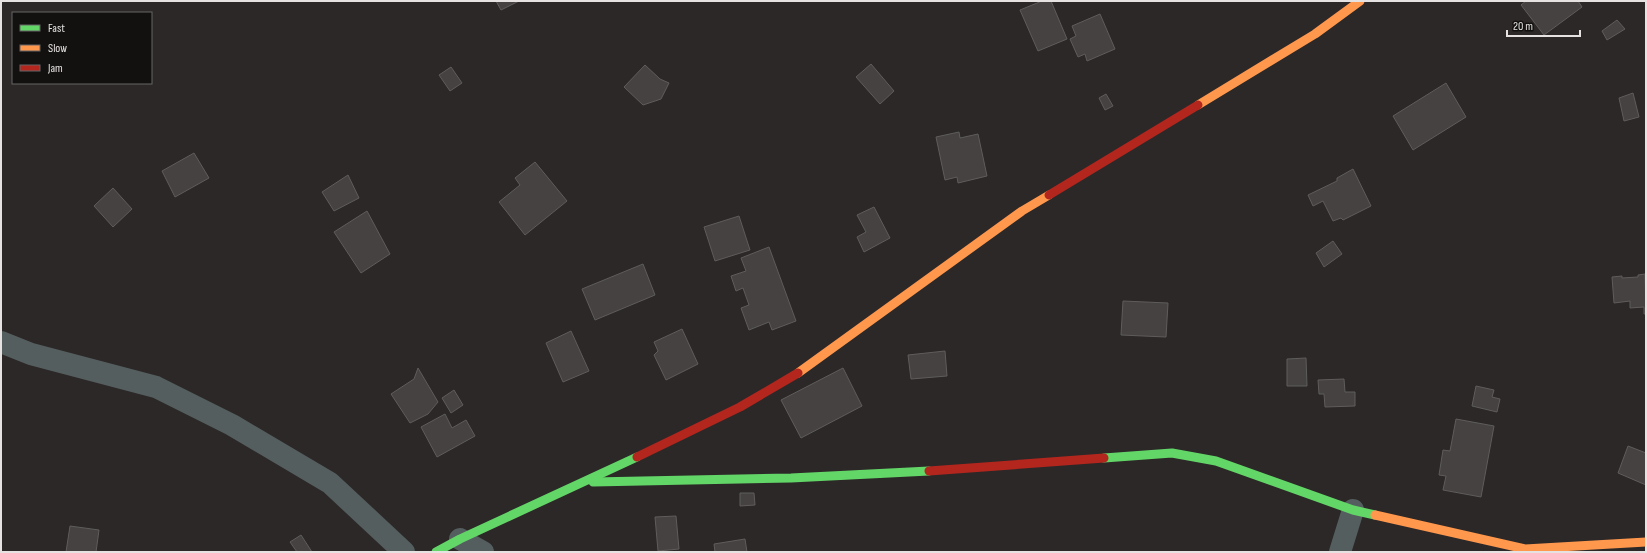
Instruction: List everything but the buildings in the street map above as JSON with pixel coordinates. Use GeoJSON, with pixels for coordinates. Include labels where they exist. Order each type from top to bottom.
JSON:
{"type":"FeatureCollection","features":[{"type":"Feature","properties":{"kind":"street"},"geometry":{"type":"LineString","coordinates":[[436,552],[460,539],[586,482],[740,407],[808,367],[842,340],[1022,211],[1315,34],[1360,1]]}},
{"type":"Feature","properties":{"kind":"street"},"geometry":{"type":"LineString","coordinates":[[1,342],[31,354],[156,387],[232,425],[330,483],[404,552]]}},
{"type":"Feature","properties":{"kind":"street"},"geometry":{"type":"LineString","coordinates":[[586,482],[791,478],[962,470],[1172,453],[1216,461],[1353,510],[1525,550],[1646,542]]}},
{"type":"Feature","properties":{"kind":"street"},"geometry":{"type":"LineString","coordinates":[[1340,552],[1353,510]]}},
{"type":"Feature","properties":{"kind":"street"},"geometry":{"type":"LineString","coordinates":[[460,539],[483,552]]}},
{"type":"Feature","properties":{"kind":"traffic: fast"},"geometry":{"type":"LineString","coordinates":[[1104,458],[1172,453],[1216,461],[1353,510],[1375,515]]}},
{"type":"Feature","properties":{"kind":"traffic: fast"},"geometry":{"type":"LineString","coordinates":[[436,552],[460,539],[637,457]]}},
{"type":"Feature","properties":{"kind":"traffic: fast"},"geometry":{"type":"LineString","coordinates":[[593,482],[791,478],[929,471]]}},
{"type":"Feature","properties":{"kind":"traffic: slow"},"geometry":{"type":"LineString","coordinates":[[1198,105],[1315,34],[1360,1]]}},
{"type":"Feature","properties":{"kind":"traffic: slow"},"geometry":{"type":"LineString","coordinates":[[798,373],[1022,211],[1049,195]]}},
{"type":"Feature","properties":{"kind":"traffic: slow"},"geometry":{"type":"LineString","coordinates":[[1375,515],[1525,549],[1646,542]]}},
{"type":"Feature","properties":{"kind":"traffic: jam"},"geometry":{"type":"LineString","coordinates":[[1049,195],[1198,105]]}},
{"type":"Feature","properties":{"kind":"traffic: jam"},"geometry":{"type":"LineString","coordinates":[[637,457],[740,407],[798,373]]}},
{"type":"Feature","properties":{"kind":"traffic: jam"},"geometry":{"type":"LineString","coordinates":[[929,471],[1104,458]]}}]}
